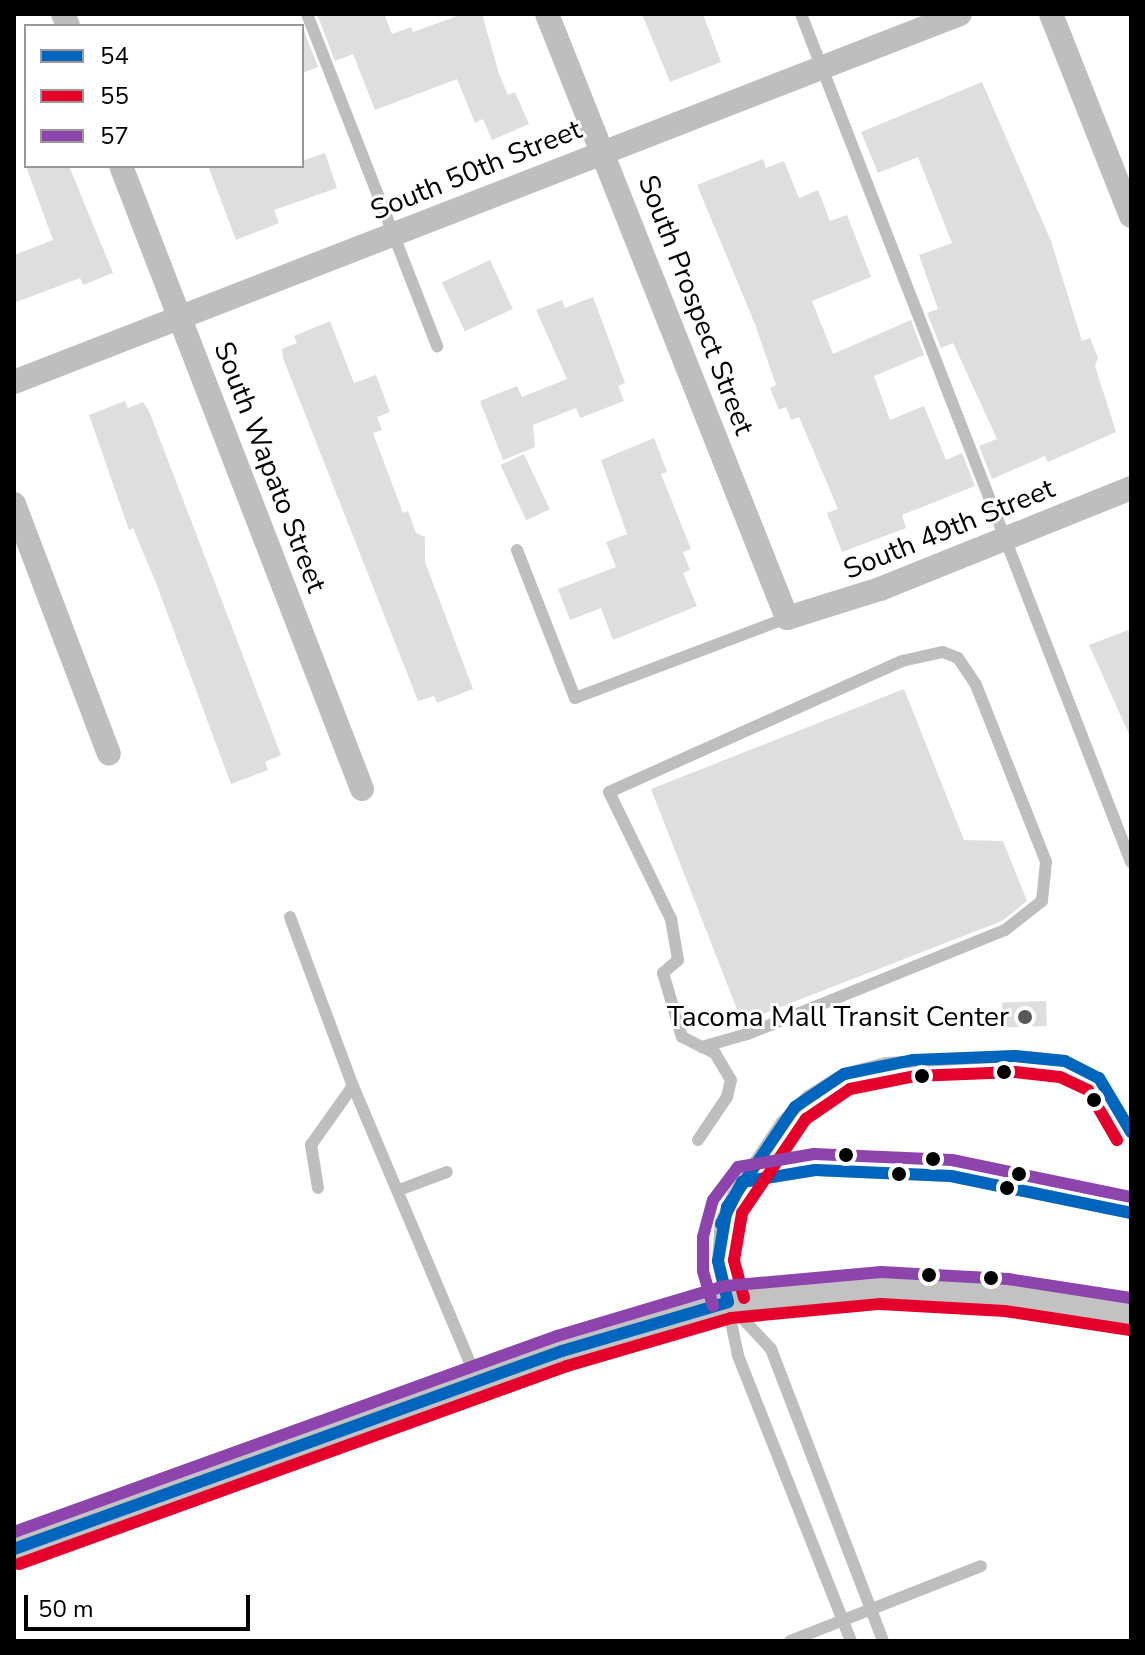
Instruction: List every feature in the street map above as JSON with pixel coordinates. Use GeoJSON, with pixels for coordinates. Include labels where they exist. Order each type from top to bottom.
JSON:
{"type":"FeatureCollection","features":[{"type":"Feature","properties":{"kind":"main road"},"geometry":{"type":"LineString","coordinates":[[14,1549],[478,1382],[728,1302],[880,1288],[1007,1295],[1131,1314]]}},
{"type":"Feature","properties":{"kind":"street","name":"South Prospect Street"},"geometry":{"type":"LineString","coordinates":[[547,14],[787,618]]}},
{"type":"Feature","properties":{"kind":"street","name":"South 50th Street"},"geometry":{"type":"LineString","coordinates":[[14,382],[394,237],[603,151],[960,14]]}},
{"type":"Feature","properties":{"kind":"street"},"geometry":{"type":"LineString","coordinates":[[1051,14],[1131,216]]}},
{"type":"Feature","properties":{"kind":"street","name":"South Wapato Street"},"geometry":{"type":"LineString","coordinates":[[122,168],[362,789]]}},
{"type":"Feature","properties":{"kind":"street","name":"South 49th Street"},"geometry":{"type":"LineString","coordinates":[[787,618],[829,608],[1131,488]]}},
{"type":"Feature","properties":{"kind":"street"},"geometry":{"type":"LineString","coordinates":[[14,504],[109,754]]}},
{"type":"Feature","properties":{"kind":"lane"},"geometry":{"type":"LineString","coordinates":[[307,14],[437,346]]}},
{"type":"Feature","properties":{"kind":"lane"},"geometry":{"type":"LineString","coordinates":[[801,14],[1131,862]]}},
{"type":"Feature","properties":{"kind":"lane"},"geometry":{"type":"LineString","coordinates":[[517,550],[575,698],[787,618]]}},
{"type":"Feature","properties":{"kind":"lane"},"geometry":{"type":"LineString","coordinates":[[698,1140],[727,1097],[731,1080],[720,1059],[682,1037],[663,973],[678,960],[671,919],[609,792],[902,661],[943,652],[958,658],[976,685],[1046,862],[1042,901],[1005,930],[747,1034],[702,1047]]}},
{"type":"Feature","properties":{"kind":"lane"},"geometry":{"type":"LineString","coordinates":[[290,917],[353,1086],[399,1190],[449,1323],[478,1382]]}},
{"type":"Feature","properties":{"kind":"lane"},"geometry":{"type":"LineString","coordinates":[[851,1641],[738,1355],[719,1239],[727,1207],[782,1122],[808,1096],[844,1074],[913,1060],[1015,1056],[1065,1061],[1099,1078],[1131,1132]]}},
{"type":"Feature","properties":{"kind":"lane"},"geometry":{"type":"LineString","coordinates":[[318,1188],[311,1145],[353,1086]]}},
{"type":"Feature","properties":{"kind":"lane"},"geometry":{"type":"LineString","coordinates":[[742,1182],[815,1170],[951,1176],[1131,1213]]}},
{"type":"Feature","properties":{"kind":"lane"},"geometry":{"type":"LineString","coordinates":[[399,1190],[447,1172]]}},
{"type":"Feature","properties":{"kind":"lane"},"geometry":{"type":"LineString","coordinates":[[728,1302],[771,1349],[883,1641]]}},
{"type":"Feature","properties":{"kind":"lane"},"geometry":{"type":"LineString","coordinates":[[790,1641],[981,1566]]}},
{"type":"Feature","properties":{"kind":"building"},"geometry":{"type":"Polygon","coordinates":[[[317,14],[384,14],[392,34],[411,27],[413,32],[463,14],[482,14],[499,74],[508,95],[515,92],[529,124],[492,140],[483,119],[475,123],[457,79],[375,110],[353,54],[335,61],[317,14]]]}},
{"type":"Feature","properties":{"kind":"building"},"geometry":{"type":"Polygon","coordinates":[[[642,14],[703,14],[721,62],[670,82],[642,14]]]}},
{"type":"Feature","properties":{"kind":"building"},"geometry":{"type":"Polygon","coordinates":[[[304,31],[318,67],[304,72],[304,31]]]}},
{"type":"Feature","properties":{"kind":"building"},"geometry":{"type":"Polygon","coordinates":[[[982,82],[1051,241],[1082,341],[1090,338],[1098,358],[1095,366],[1116,432],[1048,462],[1045,456],[992,479],[979,446],[997,439],[953,343],[941,348],[927,313],[938,309],[919,255],[952,243],[918,157],[878,173],[861,132],[982,82]]]}},
{"type":"Feature","properties":{"kind":"building"},"geometry":{"type":"Polygon","coordinates":[[[325,153],[337,188],[274,210],[279,223],[236,240],[209,168],[304,168],[304,160],[325,153]]]}},
{"type":"Feature","properties":{"kind":"building"},"geometry":{"type":"Polygon","coordinates":[[[763,159],[766,168],[784,161],[799,198],[818,190],[830,221],[847,215],[871,277],[812,301],[833,354],[911,320],[924,355],[874,376],[890,420],[924,406],[946,460],[962,453],[975,486],[902,515],[906,528],[842,552],[827,513],[838,509],[799,417],[791,420],[786,407],[779,410],[770,388],[776,385],[755,324],[697,185],[763,159]]]}},
{"type":"Feature","properties":{"kind":"building"},"geometry":{"type":"Polygon","coordinates":[[[27,168],[70,168],[113,273],[83,285],[80,278],[14,303],[14,255],[53,240],[27,168]]]}},
{"type":"Feature","properties":{"kind":"building"},"geometry":{"type":"Polygon","coordinates":[[[490,260],[513,309],[465,331],[442,282],[490,260]]]}},
{"type":"Feature","properties":{"kind":"building"},"geometry":{"type":"Polygon","coordinates":[[[593,297],[625,383],[618,386],[624,401],[580,418],[576,408],[533,425],[535,447],[503,460],[480,401],[517,386],[522,397],[567,379],[536,310],[562,300],[565,308],[593,297]]]}},
{"type":"Feature","properties":{"kind":"building"},"geometry":{"type":"Polygon","coordinates":[[[330,321],[354,383],[376,375],[390,412],[377,417],[382,430],[373,433],[403,513],[408,511],[416,533],[425,537],[425,562],[473,689],[437,703],[434,696],[418,701],[283,358],[282,349],[297,343],[294,336],[330,321]]]}},
{"type":"Feature","properties":{"kind":"building"},"geometry":{"type":"Polygon","coordinates":[[[125,401],[128,408],[143,402],[149,411],[281,755],[265,762],[268,770],[231,784],[156,583],[133,528],[129,530],[89,415],[125,401]]]}},
{"type":"Feature","properties":{"kind":"building"},"geometry":{"type":"Polygon","coordinates":[[[654,438],[667,472],[661,474],[691,549],[683,552],[690,570],[683,573],[697,606],[613,640],[601,608],[570,620],[558,589],[616,567],[606,542],[627,534],[601,460],[654,438]]]}},
{"type":"Feature","properties":{"kind":"building"},"geometry":{"type":"Polygon","coordinates":[[[524,454],[550,509],[526,520],[500,465],[524,454]]]}},
{"type":"Feature","properties":{"kind":"building"},"geometry":{"type":"Polygon","coordinates":[[[1131,629],[1131,734],[1129,734],[1089,645],[1131,629]]]}},
{"type":"Feature","properties":{"kind":"building"},"geometry":{"type":"Polygon","coordinates":[[[904,689],[964,840],[1003,841],[1027,901],[1002,921],[742,1022],[651,789],[904,689]]]}},
{"type":"Feature","properties":{"kind":"building","name":"Tacoma Mall Transit Center"},"geometry":{"type":"Polygon","coordinates":[[[1046,1001],[1047,1026],[1003,1028],[1002,1003],[1046,1001]]]}},
{"type":"Feature","properties":{"kind":"transit line","name":"54"},"geometry":{"type":"LineString","coordinates":[[728,1302],[718,1261],[727,1207],[795,1107],[844,1074],[913,1060],[1015,1056],[1065,1061],[1099,1078],[1131,1132]]}},
{"type":"Feature","properties":{"kind":"transit line","name":"55"},"geometry":{"type":"LineString","coordinates":[[744,1298],[734,1260],[742,1213],[806,1119],[850,1089],[915,1076],[1015,1072],[1060,1077],[1088,1090],[1117,1140]]}},
{"type":"Feature","properties":{"kind":"transit line","name":"57"},"geometry":{"type":"LineString","coordinates":[[713,1306],[703,1271],[703,1237],[713,1200],[738,1167],[814,1154],[952,1160],[1131,1197]]}},
{"type":"Feature","properties":{"kind":"transit line","name":"54"},"geometry":{"type":"LineString","coordinates":[[721,1224],[742,1182],[815,1170],[951,1176],[1131,1213]]}},
{"type":"Feature","properties":{"kind":"transit line","name":"57"},"geometry":{"type":"LineString","coordinates":[[14,1532],[557,1336],[725,1286],[881,1272],[1008,1279],[1131,1298]]}},
{"type":"Feature","properties":{"kind":"transit line","name":"54"},"geometry":{"type":"LineString","coordinates":[[14,1549],[562,1351],[728,1302]]}},
{"type":"Feature","properties":{"kind":"transit line","name":"55"},"geometry":{"type":"LineString","coordinates":[[19,1564],[567,1366],[731,1318],[880,1304],[1005,1311],[1129,1330]]}},
{"type":"Feature","properties":{"kind":"place","name":"Tacoma Mall Transit Center"},"geometry":{"type":"Point","coordinates":[1025,1017]}}]}
